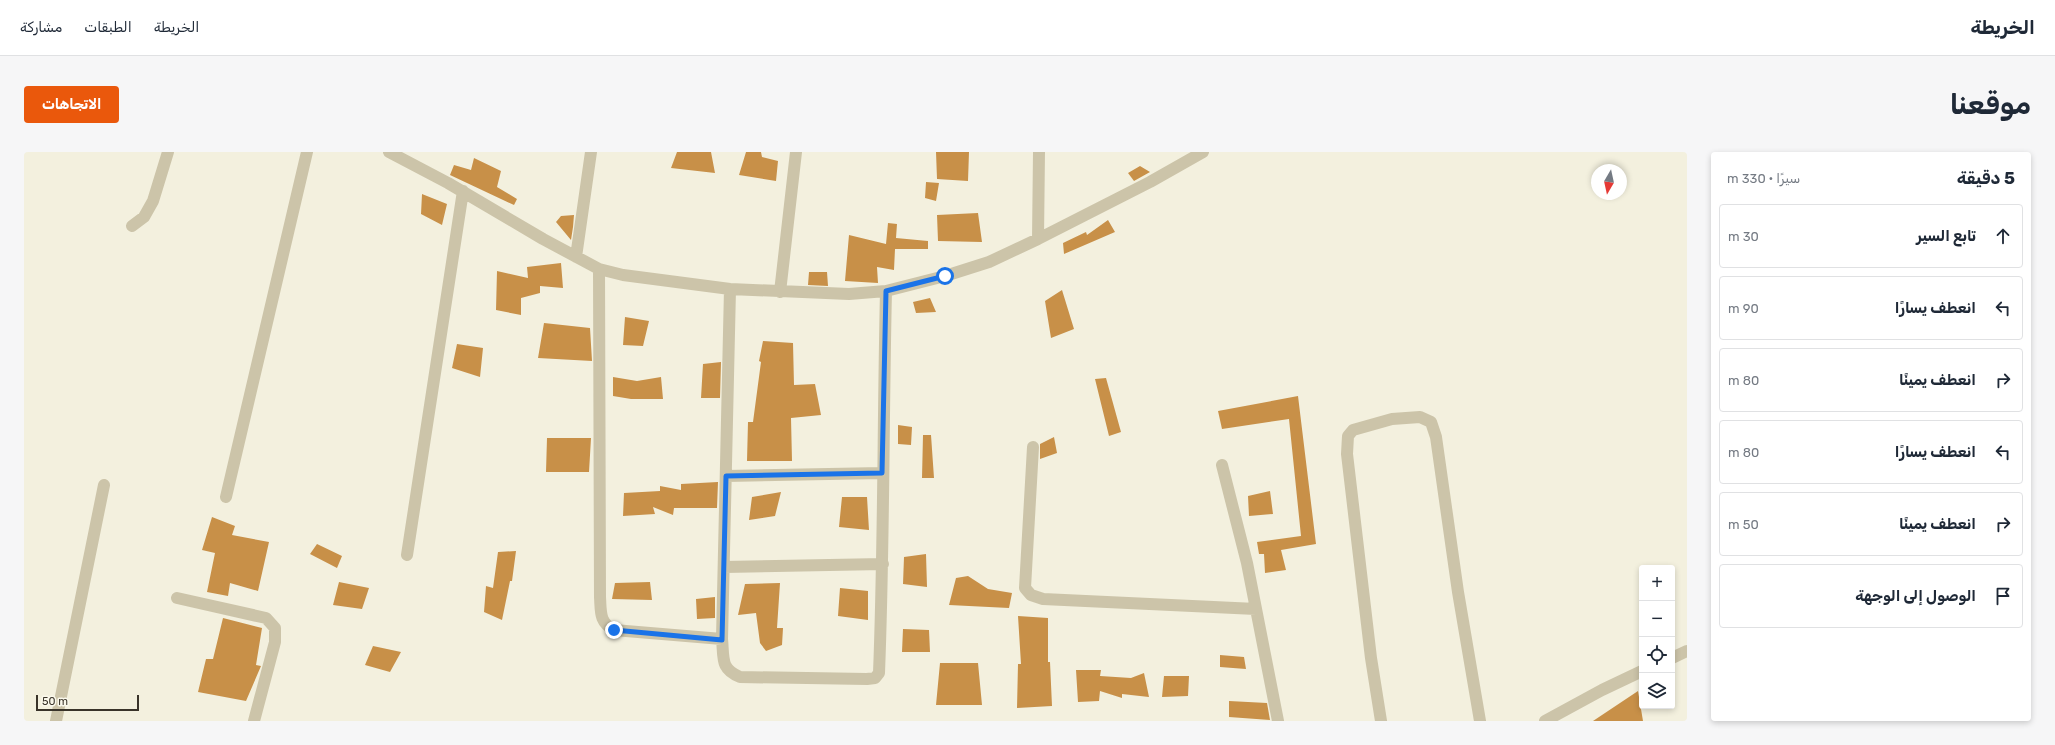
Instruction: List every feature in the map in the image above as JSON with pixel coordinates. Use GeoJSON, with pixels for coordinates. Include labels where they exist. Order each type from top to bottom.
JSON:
{"type":"FeatureCollection","features":[{"type":"Feature","properties":{"kind":"street"},"geometry":{"type":"LineString","coordinates":[[132,226],[144,218],[153,201],[168,152]]}},
{"type":"Feature","properties":{"kind":"street"},"geometry":{"type":"LineString","coordinates":[[226,497],[308,152]]}},
{"type":"Feature","properties":{"kind":"street"},"geometry":{"type":"LineString","coordinates":[[576,257],[591,152]]}},
{"type":"Feature","properties":{"kind":"street"},"geometry":{"type":"LineString","coordinates":[[780,292],[796,152]]}},
{"type":"Feature","properties":{"kind":"street"},"geometry":{"type":"LineString","coordinates":[[1038,240],[1039,152]]}},
{"type":"Feature","properties":{"kind":"street"},"geometry":{"type":"LineString","coordinates":[[394,153],[599,269],[623,276],[730,289],[849,294],[886,291],[945,276],[989,262],[1038,240],[1150,182],[1203,152]]}},
{"type":"Feature","properties":{"kind":"street"},"geometry":{"type":"LineString","coordinates":[[407,555],[462,191]]}},
{"type":"Feature","properties":{"kind":"street"},"geometry":{"type":"LineString","coordinates":[[599,269],[601,618],[606,626],[614,630],[722,640]]}},
{"type":"Feature","properties":{"kind":"street"},"geometry":{"type":"LineString","coordinates":[[730,289],[722,640],[725,666],[731,674],[740,677],[875,678],[879,673],[883,564],[882,473],[886,291]]}},
{"type":"Feature","properties":{"kind":"street"},"geometry":{"type":"LineString","coordinates":[[1381,721],[1371,658],[1347,454],[1348,436],[1353,430],[1392,419],[1420,417],[1431,422],[1436,437],[1458,592],[1480,721]]}},
{"type":"Feature","properties":{"kind":"street"},"geometry":{"type":"LineString","coordinates":[[1033,447],[1025,588],[1032,595],[1043,599],[1256,609]]}},
{"type":"Feature","properties":{"kind":"street"},"geometry":{"type":"LineString","coordinates":[[1222,464],[1247,563],[1278,721]]}},
{"type":"Feature","properties":{"kind":"street"},"geometry":{"type":"LineString","coordinates":[[726,476],[882,473]]}},
{"type":"Feature","properties":{"kind":"street"},"geometry":{"type":"LineString","coordinates":[[56,721],[104,485]]}},
{"type":"Feature","properties":{"kind":"street"},"geometry":{"type":"LineString","coordinates":[[724,567],[883,564]]}},
{"type":"Feature","properties":{"kind":"street"},"geometry":{"type":"LineString","coordinates":[[177,598],[266,618],[275,628],[275,642],[254,721]]}},
{"type":"Feature","properties":{"kind":"street"},"geometry":{"type":"LineString","coordinates":[[1675,657],[1687,651]]}},
{"type":"Feature","properties":{"kind":"street"},"geometry":{"type":"LineString","coordinates":[[1545,721],[1602,690],[1639,672]]}},
{"type":"Feature","properties":{"kind":"building"},"geometry":{"type":"Polygon","coordinates":[[[677,152],[711,152],[715,173],[671,168],[677,152]]]}},
{"type":"Feature","properties":{"kind":"building"},"geometry":{"type":"Polygon","coordinates":[[[746,152],[761,152],[762,157],[778,161],[776,181],[739,175],[746,152]]]}},
{"type":"Feature","properties":{"kind":"building"},"geometry":{"type":"Polygon","coordinates":[[[936,152],[969,152],[968,181],[937,179],[936,152]]]}},
{"type":"Feature","properties":{"kind":"building"},"geometry":{"type":"Polygon","coordinates":[[[474,158],[501,171],[497,187],[517,199],[514,205],[450,175],[454,165],[471,170],[474,158]]]}},
{"type":"Feature","properties":{"kind":"building"},"geometry":{"type":"Polygon","coordinates":[[[1140,166],[1150,172],[1134,181],[1128,173],[1140,166]]]}},
{"type":"Feature","properties":{"kind":"building"},"geometry":{"type":"Polygon","coordinates":[[[926,182],[939,183],[936,201],[925,198],[926,182]]]}},
{"type":"Feature","properties":{"kind":"building"},"geometry":{"type":"Polygon","coordinates":[[[422,194],[447,204],[442,225],[421,214],[422,194]]]}},
{"type":"Feature","properties":{"kind":"building"},"geometry":{"type":"Polygon","coordinates":[[[978,213],[982,242],[938,241],[937,215],[978,213]]]}},
{"type":"Feature","properties":{"kind":"building"},"geometry":{"type":"Polygon","coordinates":[[[574,215],[571,240],[556,222],[561,216],[574,215]]]}},
{"type":"Feature","properties":{"kind":"building"},"geometry":{"type":"Polygon","coordinates":[[[1108,220],[1115,232],[1064,254],[1063,243],[1086,232],[1087,235],[1108,220]]]}},
{"type":"Feature","properties":{"kind":"building"},"geometry":{"type":"Polygon","coordinates":[[[888,223],[897,224],[896,238],[928,241],[928,249],[895,249],[894,270],[877,267],[878,283],[845,281],[849,235],[886,244],[888,223]]]}},
{"type":"Feature","properties":{"kind":"building"},"geometry":{"type":"Polygon","coordinates":[[[561,263],[563,288],[540,286],[540,293],[521,298],[521,315],[496,310],[497,271],[528,278],[527,267],[561,263]]]}},
{"type":"Feature","properties":{"kind":"building"},"geometry":{"type":"Polygon","coordinates":[[[809,272],[827,272],[828,286],[808,285],[809,272]]]}},
{"type":"Feature","properties":{"kind":"building"},"geometry":{"type":"Polygon","coordinates":[[[1062,290],[1074,329],[1051,338],[1045,301],[1062,290]]]}},
{"type":"Feature","properties":{"kind":"building"},"geometry":{"type":"Polygon","coordinates":[[[930,298],[936,312],[916,313],[913,302],[930,298]]]}},
{"type":"Feature","properties":{"kind":"building"},"geometry":{"type":"Polygon","coordinates":[[[625,317],[649,321],[643,346],[623,345],[625,317]]]}},
{"type":"Feature","properties":{"kind":"building"},"geometry":{"type":"Polygon","coordinates":[[[544,323],[590,328],[592,361],[538,358],[544,323]]]}},
{"type":"Feature","properties":{"kind":"building"},"geometry":{"type":"Polygon","coordinates":[[[763,341],[793,343],[794,385],[815,384],[821,415],[791,418],[792,461],[747,461],[748,422],[753,422],[761,362],[759,361],[763,341]]]}},
{"type":"Feature","properties":{"kind":"building"},"geometry":{"type":"Polygon","coordinates":[[[457,344],[483,348],[480,377],[452,368],[457,344]]]}},
{"type":"Feature","properties":{"kind":"building"},"geometry":{"type":"Polygon","coordinates":[[[721,362],[720,398],[701,398],[703,364],[721,362]]]}},
{"type":"Feature","properties":{"kind":"building"},"geometry":{"type":"Polygon","coordinates":[[[613,377],[637,381],[661,377],[663,399],[631,399],[613,396],[613,377]]]}},
{"type":"Feature","properties":{"kind":"building"},"geometry":{"type":"Polygon","coordinates":[[[1106,378],[1121,432],[1109,436],[1095,379],[1106,378]]]}},
{"type":"Feature","properties":{"kind":"building"},"geometry":{"type":"Polygon","coordinates":[[[1298,396],[1316,544],[1281,550],[1286,570],[1265,573],[1264,554],[1259,554],[1257,542],[1301,536],[1289,419],[1222,429],[1218,411],[1298,396]]]}},
{"type":"Feature","properties":{"kind":"building"},"geometry":{"type":"Polygon","coordinates":[[[898,425],[912,427],[911,445],[898,444],[898,425]]]}},
{"type":"Feature","properties":{"kind":"building"},"geometry":{"type":"Polygon","coordinates":[[[923,435],[931,435],[934,478],[922,478],[923,435]]]}},
{"type":"Feature","properties":{"kind":"building"},"geometry":{"type":"Polygon","coordinates":[[[1054,437],[1057,453],[1040,459],[1040,444],[1054,437]]]}},
{"type":"Feature","properties":{"kind":"building"},"geometry":{"type":"Polygon","coordinates":[[[547,438],[591,438],[589,472],[546,472],[547,438]]]}},
{"type":"Feature","properties":{"kind":"building"},"geometry":{"type":"Polygon","coordinates":[[[718,482],[717,508],[674,508],[673,515],[653,507],[655,514],[623,516],[624,493],[660,491],[660,486],[681,490],[681,484],[718,482]]]}},
{"type":"Feature","properties":{"kind":"building"},"geometry":{"type":"Polygon","coordinates":[[[1270,491],[1273,514],[1249,516],[1248,496],[1270,491]]]}},
{"type":"Feature","properties":{"kind":"building"},"geometry":{"type":"Polygon","coordinates":[[[781,492],[775,516],[749,520],[752,497],[781,492]]]}},
{"type":"Feature","properties":{"kind":"building"},"geometry":{"type":"Polygon","coordinates":[[[842,497],[867,497],[869,530],[839,527],[842,497]]]}},
{"type":"Feature","properties":{"kind":"building"},"geometry":{"type":"Polygon","coordinates":[[[212,517],[235,526],[232,535],[269,542],[258,591],[230,583],[228,596],[207,592],[215,553],[202,550],[212,517]]]}},
{"type":"Feature","properties":{"kind":"building"},"geometry":{"type":"Polygon","coordinates":[[[317,544],[342,556],[337,568],[310,554],[317,544]]]}},
{"type":"Feature","properties":{"kind":"building"},"geometry":{"type":"Polygon","coordinates":[[[516,551],[512,581],[510,581],[502,620],[484,612],[486,586],[493,588],[498,552],[516,551]]]}},
{"type":"Feature","properties":{"kind":"building"},"geometry":{"type":"Polygon","coordinates":[[[926,554],[927,587],[903,584],[904,557],[926,554]]]}},
{"type":"Feature","properties":{"kind":"building"},"geometry":{"type":"Polygon","coordinates":[[[968,576],[988,589],[1012,593],[1009,608],[949,605],[956,578],[968,576]]]}},
{"type":"Feature","properties":{"kind":"building"},"geometry":{"type":"Polygon","coordinates":[[[339,582],[369,588],[362,609],[333,605],[339,582]]]}},
{"type":"Feature","properties":{"kind":"building"},"geometry":{"type":"Polygon","coordinates":[[[650,582],[652,600],[612,599],[615,583],[650,582]]]}},
{"type":"Feature","properties":{"kind":"building"},"geometry":{"type":"Polygon","coordinates":[[[780,583],[777,628],[783,628],[782,645],[766,651],[760,643],[756,613],[738,615],[745,584],[780,583]]]}},
{"type":"Feature","properties":{"kind":"building"},"geometry":{"type":"Polygon","coordinates":[[[840,588],[868,591],[868,620],[838,616],[840,588]]]}},
{"type":"Feature","properties":{"kind":"building"},"geometry":{"type":"Polygon","coordinates":[[[715,597],[715,618],[697,619],[696,599],[715,597]]]}},
{"type":"Feature","properties":{"kind":"building"},"geometry":{"type":"Polygon","coordinates":[[[1018,616],[1048,618],[1048,662],[1050,662],[1052,706],[1017,708],[1018,664],[1021,664],[1018,616]]]}},
{"type":"Feature","properties":{"kind":"building"},"geometry":{"type":"Polygon","coordinates":[[[223,618],[262,628],[256,665],[261,666],[246,701],[198,692],[206,659],[213,659],[223,618]]]}},
{"type":"Feature","properties":{"kind":"building"},"geometry":{"type":"Polygon","coordinates":[[[903,629],[929,630],[930,652],[902,652],[903,629]]]}},
{"type":"Feature","properties":{"kind":"building"},"geometry":{"type":"Polygon","coordinates":[[[373,646],[401,652],[390,672],[365,665],[373,646]]]}},
{"type":"Feature","properties":{"kind":"building"},"geometry":{"type":"Polygon","coordinates":[[[1220,655],[1244,657],[1246,669],[1220,667],[1220,655]]]}},
{"type":"Feature","properties":{"kind":"building"},"geometry":{"type":"Polygon","coordinates":[[[940,663],[978,663],[982,705],[936,705],[940,663]]]}},
{"type":"Feature","properties":{"kind":"building"},"geometry":{"type":"Polygon","coordinates":[[[1076,670],[1101,670],[1100,676],[1131,678],[1144,673],[1149,697],[1122,694],[1122,698],[1100,691],[1099,701],[1078,702],[1076,670]]]}},
{"type":"Feature","properties":{"kind":"building"},"geometry":{"type":"Polygon","coordinates":[[[1164,676],[1189,676],[1188,696],[1162,697],[1164,676]]]}},
{"type":"Feature","properties":{"kind":"building"},"geometry":{"type":"Polygon","coordinates":[[[1638,691],[1639,709],[1641,709],[1643,721],[1593,721],[1638,691]]]}},
{"type":"Feature","properties":{"kind":"building"},"geometry":{"type":"Polygon","coordinates":[[[1229,701],[1267,703],[1270,720],[1229,717],[1229,701]]]}},
{"type":"Feature","properties":{"kind":"route"},"geometry":{"type":"LineString","coordinates":[[614,630],[722,640],[726,476],[882,473],[886,291],[945,276]]}}]}
